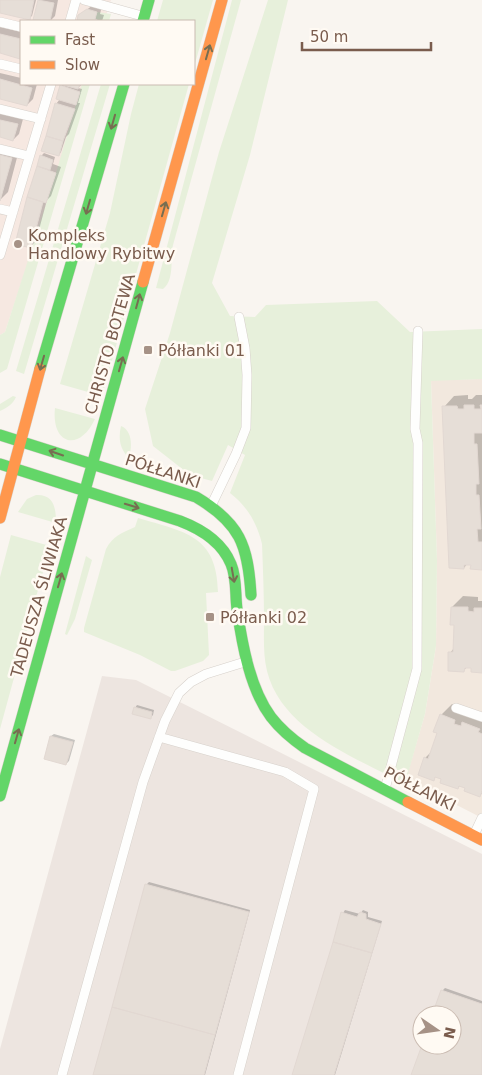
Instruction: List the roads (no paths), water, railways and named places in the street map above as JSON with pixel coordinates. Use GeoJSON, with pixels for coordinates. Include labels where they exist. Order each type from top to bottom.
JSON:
{"type":"FeatureCollection","features":[{"type":"Feature","properties":{"kind":"main road"},"geometry":{"type":"LineString","coordinates":[[144,19],[149,0]]}},
{"type":"Feature","properties":{"kind":"main road","name":"CHRISTO BOTEWA"},"geometry":{"type":"LineString","coordinates":[[92,465],[222,0]]}},
{"type":"Feature","properties":{"kind":"main road"},"geometry":{"type":"LineString","coordinates":[[0,518],[20,441],[124,85]]}},
{"type":"Feature","properties":{"kind":"main road","name":"PÓŁŁANKI"},"geometry":{"type":"LineString","coordinates":[[0,435],[196,497],[211,506],[229,521],[238,532],[244,544],[250,574],[251,607]]}},
{"type":"Feature","properties":{"kind":"main road","name":"PÓŁŁANKI"},"geometry":{"type":"LineString","coordinates":[[0,464],[192,525],[208,535],[226,554],[233,569],[238,614],[248,661],[258,696],[273,721],[282,731],[305,748],[478,837]]}},
{"type":"Feature","properties":{"kind":"main road","name":"TADEUSZA ŚLIWIAKA"},"geometry":{"type":"LineString","coordinates":[[0,796],[92,465]]}},
{"type":"Feature","properties":{"kind":"main road","name":"PÓŁŁANKI"},"geometry":{"type":"LineString","coordinates":[[248,661],[251,624]]}},
{"type":"Feature","properties":{"kind":"lane"},"geometry":{"type":"LineString","coordinates":[[70,20],[76,0]]}},
{"type":"Feature","properties":{"kind":"lane"},"geometry":{"type":"LineString","coordinates":[[84,0],[144,19]]}},
{"type":"Feature","properties":{"kind":"lane"},"geometry":{"type":"LineString","coordinates":[[0,22],[20,27]]}},
{"type":"Feature","properties":{"kind":"lane"},"geometry":{"type":"LineString","coordinates":[[0,64],[20,69]]}},
{"type":"Feature","properties":{"kind":"lane"},"geometry":{"type":"LineString","coordinates":[[0,255],[51,85]]}},
{"type":"Feature","properties":{"kind":"lane"},"geometry":{"type":"LineString","coordinates":[[0,109],[41,119]]}},
{"type":"Feature","properties":{"kind":"lane"},"geometry":{"type":"LineString","coordinates":[[0,149],[29,156]]}},
{"type":"Feature","properties":{"kind":"lane"},"geometry":{"type":"LineString","coordinates":[[0,209],[13,212]]}},
{"type":"Feature","properties":{"kind":"lane"},"geometry":{"type":"LineString","coordinates":[[211,506],[236,454],[246,428],[247,375],[245,348],[239,317]]}},
{"type":"Feature","properties":{"kind":"lane"},"geometry":{"type":"LineString","coordinates":[[385,790],[417,669],[418,443],[415,429],[418,331]]}},
{"type":"Feature","properties":{"kind":"lane"},"geometry":{"type":"LineString","coordinates":[[62,1075],[143,782],[165,721],[179,693],[187,685],[206,674],[248,661]]}},
{"type":"Feature","properties":{"kind":"lane"},"geometry":{"type":"LineString","coordinates":[[456,708],[482,717]]}},
{"type":"Feature","properties":{"kind":"lane"},"geometry":{"type":"LineString","coordinates":[[159,737],[285,772],[314,789],[238,1075]]}},
{"type":"Feature","properties":{"kind":"lane"},"geometry":{"type":"LineString","coordinates":[[478,837],[482,818]]}},
{"type":"Feature","properties":{"kind":"place","name":"Kompleks Handlowy Rybitwy"},"geometry":{"type":"Point","coordinates":[18,244]}},
{"type":"Feature","properties":{"kind":"place","name":"Półłanki 01"},"geometry":{"type":"Point","coordinates":[148,350]}},
{"type":"Feature","properties":{"kind":"place","name":"Półłanki 02"},"geometry":{"type":"Point","coordinates":[210,617]}}]}
